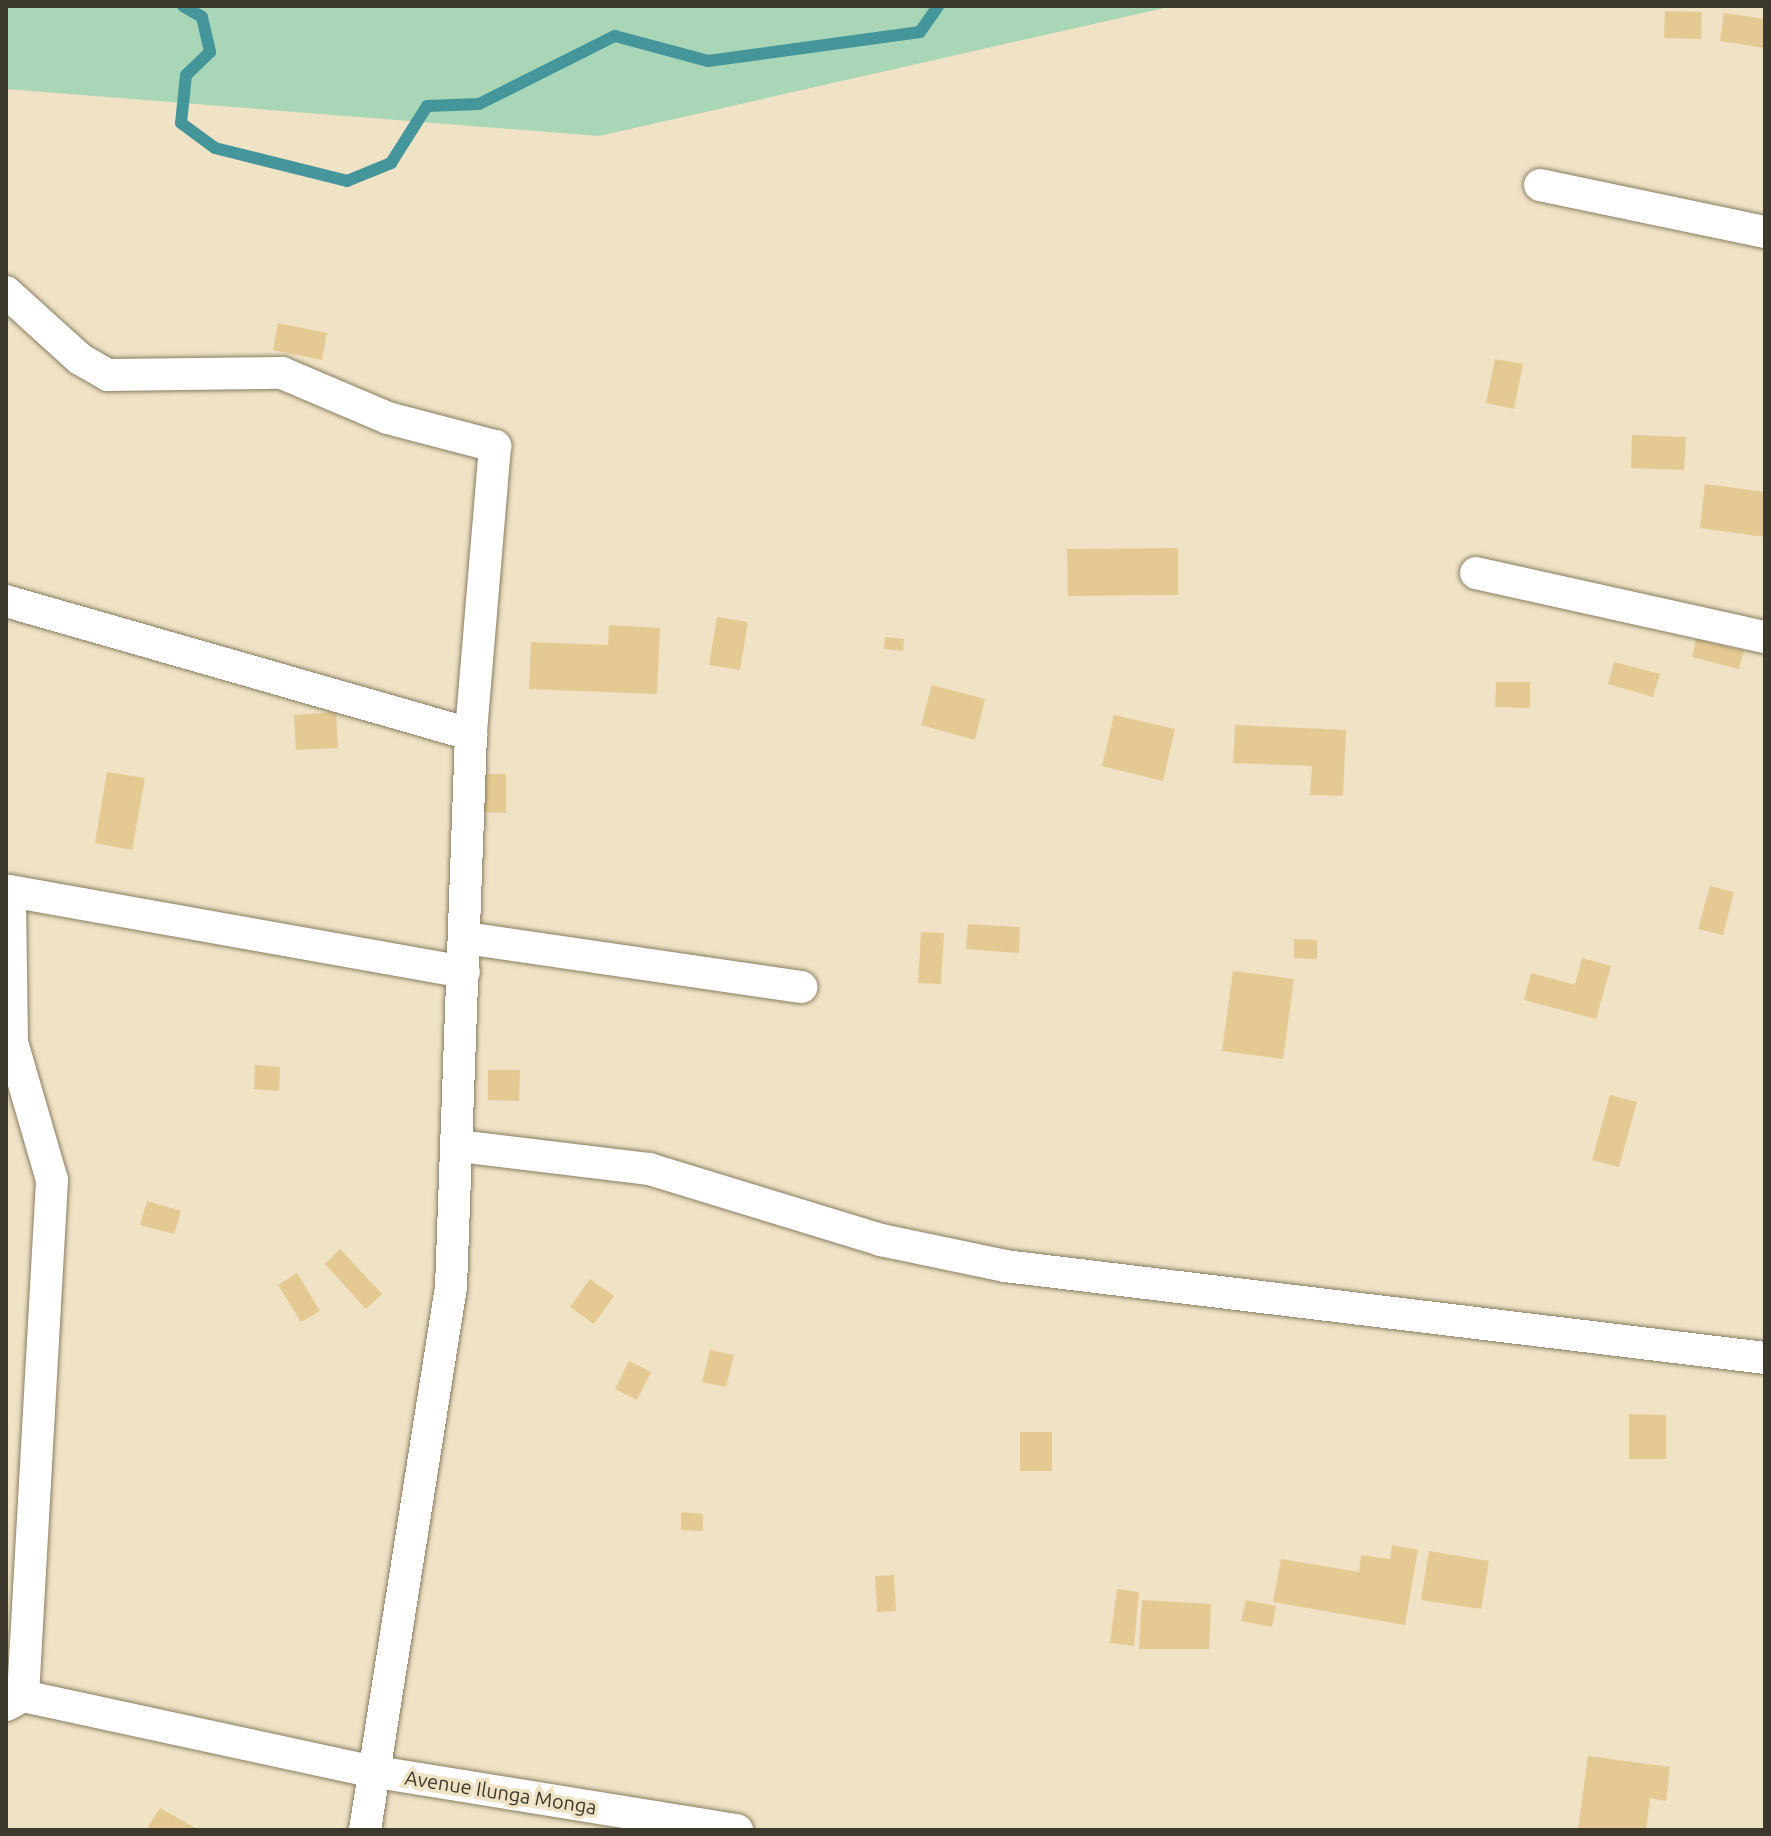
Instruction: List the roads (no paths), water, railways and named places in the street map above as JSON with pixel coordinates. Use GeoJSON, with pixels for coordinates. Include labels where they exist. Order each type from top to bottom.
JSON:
{"type":"FeatureCollection","features":[{"type":"Feature","properties":{"kind":"street"},"geometry":{"type":"LineString","coordinates":[[1540,185],[1765,232]]}},
{"type":"Feature","properties":{"kind":"street"},"geometry":{"type":"LineString","coordinates":[[6,292],[80,359],[108,375],[282,373],[388,418],[495,446],[471,734],[459,1146],[451,1287],[371,1771],[365,1830]]}},
{"type":"Feature","properties":{"kind":"street"},"geometry":{"type":"LineString","coordinates":[[1476,573],[1765,637]]}},
{"type":"Feature","properties":{"kind":"street"},"geometry":{"type":"LineString","coordinates":[[6,601],[471,734]]}},
{"type":"Feature","properties":{"kind":"street"},"geometry":{"type":"LineString","coordinates":[[14,1700],[52,1180],[12,1042],[10,891],[464,972]]}},
{"type":"Feature","properties":{"kind":"street"},"geometry":{"type":"LineString","coordinates":[[465,938],[801,987]]}},
{"type":"Feature","properties":{"kind":"street"},"geometry":{"type":"LineString","coordinates":[[459,1146],[649,1169],[881,1240],[1005,1266],[1765,1358]]}},
{"type":"Feature","properties":{"kind":"street","name":"Avenue Ilunga Monga"},"geometry":{"type":"LineString","coordinates":[[14,1700],[371,1771],[737,1830]]}},
{"type":"Feature","properties":{"kind":"waterway"},"geometry":{"type":"LineString","coordinates":[[183,6],[202,17],[210,52],[186,75],[181,123],[215,148],[347,181],[391,163],[427,106],[479,104],[615,36],[708,61],[920,32],[938,6]]}}]}
